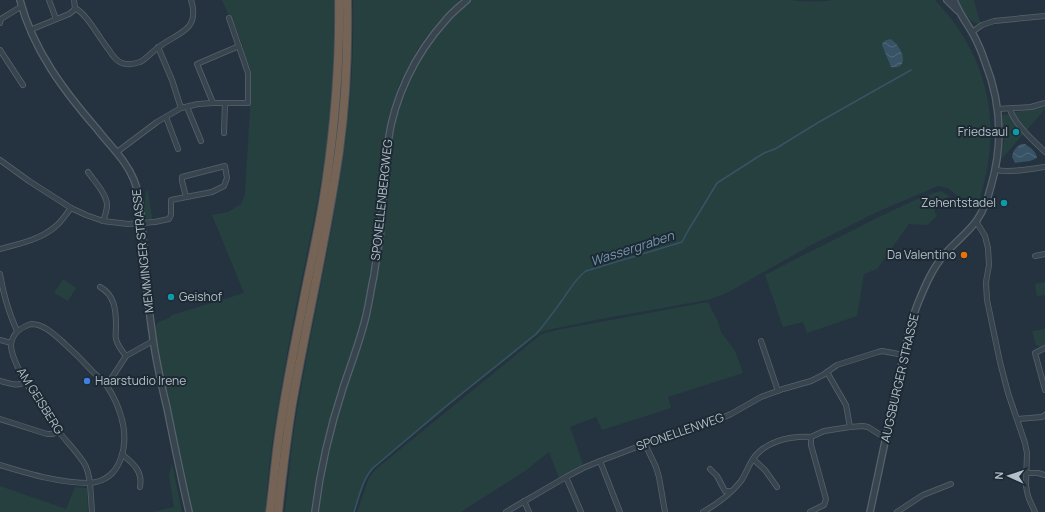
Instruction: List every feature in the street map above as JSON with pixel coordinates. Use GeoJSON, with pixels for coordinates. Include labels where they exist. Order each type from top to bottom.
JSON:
{"type":"FeatureCollection","features":[{"type":"Feature","properties":{"kind":"highway"},"geometry":{"type":"LineString","coordinates":[[270,512],[282,417],[327,177],[335,110],[340,32],[339,0]]}},
{"type":"Feature","properties":{"kind":"highway"},"geometry":{"type":"LineString","coordinates":[[278,512],[292,404],[323,244],[339,151],[346,80],[347,0]]}},
{"type":"Feature","properties":{"kind":"street"},"geometry":{"type":"LineString","coordinates":[[49,0],[56,19]]}},
{"type":"Feature","properties":{"kind":"street"},"geometry":{"type":"LineString","coordinates":[[74,0],[75,8]]}},
{"type":"Feature","properties":{"kind":"street"},"geometry":{"type":"LineString","coordinates":[[75,8],[86,18],[112,55],[122,63],[132,64],[141,62],[158,47],[189,26],[194,16],[194,8],[191,0]]}},
{"type":"Feature","properties":{"kind":"street","name":"SPONELLENBERGWEG"},"geometry":{"type":"LineString","coordinates":[[315,512],[331,432],[363,329],[369,303],[381,230],[384,173],[388,142],[398,100],[411,71],[425,46],[445,20],[467,0]]}},
{"type":"Feature","properties":{"kind":"street","name":"AUGSBURGER STRASSE"},"geometry":{"type":"LineString","coordinates":[[870,512],[907,338],[917,305],[927,280],[945,254],[976,221],[987,200],[996,170],[999,141],[998,109],[986,62],[972,32],[958,11],[947,0]]}},
{"type":"Feature","properties":{"kind":"street","name":"AUGSBURGER STRASSE"},"geometry":{"type":"LineString","coordinates":[[954,0],[958,11]]}},
{"type":"Feature","properties":{"kind":"street"},"geometry":{"type":"LineString","coordinates":[[0,20],[21,3]]}},
{"type":"Feature","properties":{"kind":"street","name":"MEMMINGER STRASSE"},"geometry":{"type":"LineString","coordinates":[[21,3],[30,30],[39,49],[62,87],[117,152],[129,169],[134,180],[142,223],[149,307],[154,341],[188,512]]}},
{"type":"Feature","properties":{"kind":"street"},"geometry":{"type":"LineString","coordinates":[[30,30],[68,14],[75,8]]}},
{"type":"Feature","properties":{"kind":"street"},"geometry":{"type":"LineString","coordinates":[[972,32],[982,25],[994,21],[1045,16]]}},
{"type":"Feature","properties":{"kind":"street"},"geometry":{"type":"LineString","coordinates":[[117,152],[157,122],[181,108],[198,104],[248,103],[248,73],[229,18]]}},
{"type":"Feature","properties":{"kind":"street"},"geometry":{"type":"LineString","coordinates":[[213,103],[197,64],[239,46]]}},
{"type":"Feature","properties":{"kind":"street"},"geometry":{"type":"LineString","coordinates":[[158,47],[172,80],[181,108]]}},
{"type":"Feature","properties":{"kind":"street"},"geometry":{"type":"LineString","coordinates":[[0,50],[23,85]]}},
{"type":"Feature","properties":{"kind":"street"},"geometry":{"type":"LineString","coordinates":[[224,133],[225,103]]}},
{"type":"Feature","properties":{"kind":"street"},"geometry":{"type":"LineString","coordinates":[[998,109],[1031,107],[1045,103]]}},
{"type":"Feature","properties":{"kind":"street"},"geometry":{"type":"LineString","coordinates":[[187,107],[201,142]]}},
{"type":"Feature","properties":{"kind":"street"},"geometry":{"type":"LineString","coordinates":[[1010,109],[1016,121],[1045,152]]}},
{"type":"Feature","properties":{"kind":"street"},"geometry":{"type":"LineString","coordinates":[[166,117],[178,149]]}},
{"type":"Feature","properties":{"kind":"street"},"geometry":{"type":"LineString","coordinates":[[0,160],[70,208],[104,221],[128,224],[155,222],[169,219],[172,215],[171,200],[212,192],[224,186],[226,178],[225,166],[182,178],[186,197]]}},
{"type":"Feature","properties":{"kind":"street"},"geometry":{"type":"LineString","coordinates":[[996,170],[1004,172],[1045,167]]}},
{"type":"Feature","properties":{"kind":"street"},"geometry":{"type":"LineString","coordinates":[[88,172],[104,194],[106,200],[107,204],[104,221]]}},
{"type":"Feature","properties":{"kind":"street"},"geometry":{"type":"LineString","coordinates":[[0,248],[28,240],[48,232],[60,222],[70,208]]}},
{"type":"Feature","properties":{"kind":"street"},"geometry":{"type":"LineString","coordinates":[[976,221],[983,232],[987,243],[989,259],[986,282],[987,300],[1003,376],[1025,443],[1027,452],[1026,486],[1029,499],[1036,512]]}},
{"type":"Feature","properties":{"kind":"street"},"geometry":{"type":"LineString","coordinates":[[1035,256],[1045,254]]}},
{"type":"Feature","properties":{"kind":"street"},"geometry":{"type":"LineString","coordinates":[[0,274],[7,302],[17,331]]}},
{"type":"Feature","properties":{"kind":"street"},"geometry":{"type":"LineString","coordinates":[[100,287],[112,298],[116,316],[117,343],[126,356]]}},
{"type":"Feature","properties":{"kind":"street"},"geometry":{"type":"LineString","coordinates":[[0,340],[11,343],[17,331],[24,326],[31,324],[43,327],[55,335],[106,385],[118,407],[123,424],[124,444],[123,455],[119,464],[111,475],[100,482],[77,484],[56,481],[0,465]]}},
{"type":"Feature","properties":{"kind":"street"},"geometry":{"type":"LineString","coordinates":[[106,385],[126,356],[154,341]]}},
{"type":"Feature","properties":{"kind":"street"},"geometry":{"type":"LineString","coordinates":[[761,341],[778,391]]}},
{"type":"Feature","properties":{"kind":"street","name":"AM GEISBERG"},"geometry":{"type":"LineString","coordinates":[[11,343],[14,357],[26,382],[58,431],[87,469],[90,483],[92,512]]}},
{"type":"Feature","properties":{"kind":"street"},"geometry":{"type":"LineString","coordinates":[[1045,348],[1035,353],[1045,390]]}},
{"type":"Feature","properties":{"kind":"street","name":"SPONELLENWEG"},"geometry":{"type":"LineString","coordinates":[[506,512],[583,468],[645,444],[718,420],[761,397],[811,381],[837,365],[875,352],[882,351],[904,354]]}},
{"type":"Feature","properties":{"kind":"street"},"geometry":{"type":"LineString","coordinates":[[827,372],[846,405],[850,427]]}},
{"type":"Feature","properties":{"kind":"street"},"geometry":{"type":"LineString","coordinates":[[0,381],[16,385],[22,385],[26,382]]}},
{"type":"Feature","properties":{"kind":"street"},"geometry":{"type":"LineString","coordinates":[[1018,419],[1042,417],[1045,415]]}},
{"type":"Feature","properties":{"kind":"street"},"geometry":{"type":"LineString","coordinates":[[0,419],[47,434],[53,434],[58,431]]}},
{"type":"Feature","properties":{"kind":"street"},"geometry":{"type":"LineString","coordinates":[[703,512],[731,491],[740,481],[753,459],[765,447],[780,440],[798,437],[811,437],[824,432],[850,427],[868,427],[885,438]]}},
{"type":"Feature","properties":{"kind":"street"},"geometry":{"type":"LineString","coordinates":[[810,512],[824,505],[826,499],[811,445],[811,437]]}},
{"type":"Feature","properties":{"kind":"street"},"geometry":{"type":"LineString","coordinates":[[645,444],[659,477],[664,512]]}},
{"type":"Feature","properties":{"kind":"street"},"geometry":{"type":"LineString","coordinates":[[123,455],[138,471],[141,479],[140,488]]}},
{"type":"Feature","properties":{"kind":"street"},"geometry":{"type":"LineString","coordinates":[[753,459],[765,470],[777,487]]}},
{"type":"Feature","properties":{"kind":"street"},"geometry":{"type":"LineString","coordinates":[[600,461],[620,512]]}},
{"type":"Feature","properties":{"kind":"street"},"geometry":{"type":"LineString","coordinates":[[710,469],[717,476],[725,491],[731,491]]}},
{"type":"Feature","properties":{"kind":"street"},"geometry":{"type":"LineString","coordinates":[[1027,473],[1045,474]]}},
{"type":"Feature","properties":{"kind":"street"},"geometry":{"type":"LineString","coordinates":[[566,477],[581,512]]}},
{"type":"Feature","properties":{"kind":"street"},"geometry":{"type":"LineString","coordinates":[[897,512],[923,495],[951,484]]}},
{"type":"Feature","properties":{"kind":"street"},"geometry":{"type":"LineString","coordinates":[[524,502],[529,512]]}},
{"type":"Feature","properties":{"kind":"green space"},"geometry":{"type":"Polygon","coordinates":[[[222,0],[334,0],[332,80],[327,140],[321,181],[292,326],[277,414],[271,452],[265,512],[192,512],[155,330],[159,322],[172,315],[244,293],[212,215],[228,212],[241,204],[245,195],[250,107],[251,71],[242,50],[243,46],[222,0]]]}},
{"type":"Feature","properties":{"kind":"green space"},"geometry":{"type":"Polygon","coordinates":[[[353,0],[460,0],[430,32],[419,47],[399,85],[386,129],[380,174],[378,223],[375,250],[364,307],[357,338],[338,390],[324,443],[312,512],[285,512],[296,417],[330,238],[347,130],[352,65],[353,0]]]}},
{"type":"Feature","properties":{"kind":"green space"},"geometry":{"type":"Polygon","coordinates":[[[472,0],[791,0],[812,2],[832,0],[935,0],[952,20],[966,41],[977,64],[985,87],[991,136],[988,161],[978,207],[976,209],[972,208],[948,188],[938,186],[877,212],[811,245],[722,295],[707,300],[601,319],[541,332],[374,468],[365,483],[355,512],[318,512],[333,433],[363,338],[371,307],[383,243],[390,152],[402,98],[429,46],[454,16],[472,0]]]}},
{"type":"Feature","properties":{"kind":"green space"},"geometry":{"type":"Polygon","coordinates":[[[957,0],[974,0],[980,24],[969,18],[957,0]]]}},
{"type":"Feature","properties":{"kind":"green space"},"geometry":{"type":"Polygon","coordinates":[[[1045,106],[1045,109],[1001,160],[1004,140],[1002,122],[1003,115],[1045,106]]]}},
{"type":"Feature","properties":{"kind":"green space"},"geometry":{"type":"Polygon","coordinates":[[[146,191],[148,191],[152,217],[151,220],[147,219],[145,214],[146,191]]]}},
{"type":"Feature","properties":{"kind":"green space"},"geometry":{"type":"Polygon","coordinates":[[[941,191],[949,196],[934,211],[937,216],[927,225],[909,224],[877,269],[864,274],[857,316],[807,333],[803,322],[783,327],[765,275],[879,217],[917,199],[941,191]]]}},
{"type":"Feature","properties":{"kind":"green space"},"geometry":{"type":"Polygon","coordinates":[[[63,279],[76,288],[68,301],[54,293],[63,279]]]}},
{"type":"Feature","properties":{"kind":"green space"},"geometry":{"type":"Polygon","coordinates":[[[1045,282],[1045,295],[1037,296],[1035,284],[1045,282]]]}},
{"type":"Feature","properties":{"kind":"green space"},"geometry":{"type":"Polygon","coordinates":[[[708,302],[718,322],[721,332],[735,351],[743,373],[668,397],[671,408],[602,430],[596,417],[570,427],[583,464],[559,478],[549,452],[525,471],[461,512],[357,512],[369,478],[376,469],[539,336],[557,330],[708,302]]]}},
{"type":"Feature","properties":{"kind":"green space"},"geometry":{"type":"Polygon","coordinates":[[[1045,329],[1045,346],[1042,347],[1036,345],[1032,331],[1045,329]]]}},
{"type":"Feature","properties":{"kind":"green space"},"geometry":{"type":"Polygon","coordinates":[[[172,464],[182,512],[153,512],[174,507],[169,475],[172,464]]]}},
{"type":"Feature","properties":{"kind":"green space"},"geometry":{"type":"Polygon","coordinates":[[[0,486],[66,509],[75,487],[87,488],[88,512],[0,512],[0,486]]]}},
{"type":"Feature","properties":{"kind":"water"},"geometry":{"type":"Polygon","coordinates":[[[890,39],[894,41],[901,50],[903,61],[898,67],[891,67],[882,45],[885,41],[890,39]]]}},
{"type":"Feature","properties":{"kind":"water"},"geometry":{"type":"Polygon","coordinates":[[[1021,144],[1025,144],[1031,148],[1036,153],[1037,158],[1030,161],[1015,163],[1012,157],[1013,153],[1021,144]]]}},
{"type":"Feature","properties":{"kind":"waterway","name":"Wassergraben"},"geometry":{"type":"LineString","coordinates":[[354,512],[363,483],[373,468],[445,407],[536,334],[582,274],[586,271],[682,242],[717,183],[764,153],[775,149],[819,122],[911,70]]}},
{"type":"Feature","properties":{"kind":"place","name":"Friedsaul"},"geometry":{"type":"Point","coordinates":[1016,132]}},
{"type":"Feature","properties":{"kind":"place","name":"Zehentstadel"},"geometry":{"type":"Point","coordinates":[1004,203]}},
{"type":"Feature","properties":{"kind":"place","name":"Da Valentino"},"geometry":{"type":"Point","coordinates":[964,255]}},
{"type":"Feature","properties":{"kind":"place","name":"Geishof"},"geometry":{"type":"Point","coordinates":[171,297]}},
{"type":"Feature","properties":{"kind":"place","name":"Haarstudio Irene"},"geometry":{"type":"Point","coordinates":[87,381]}}]}
